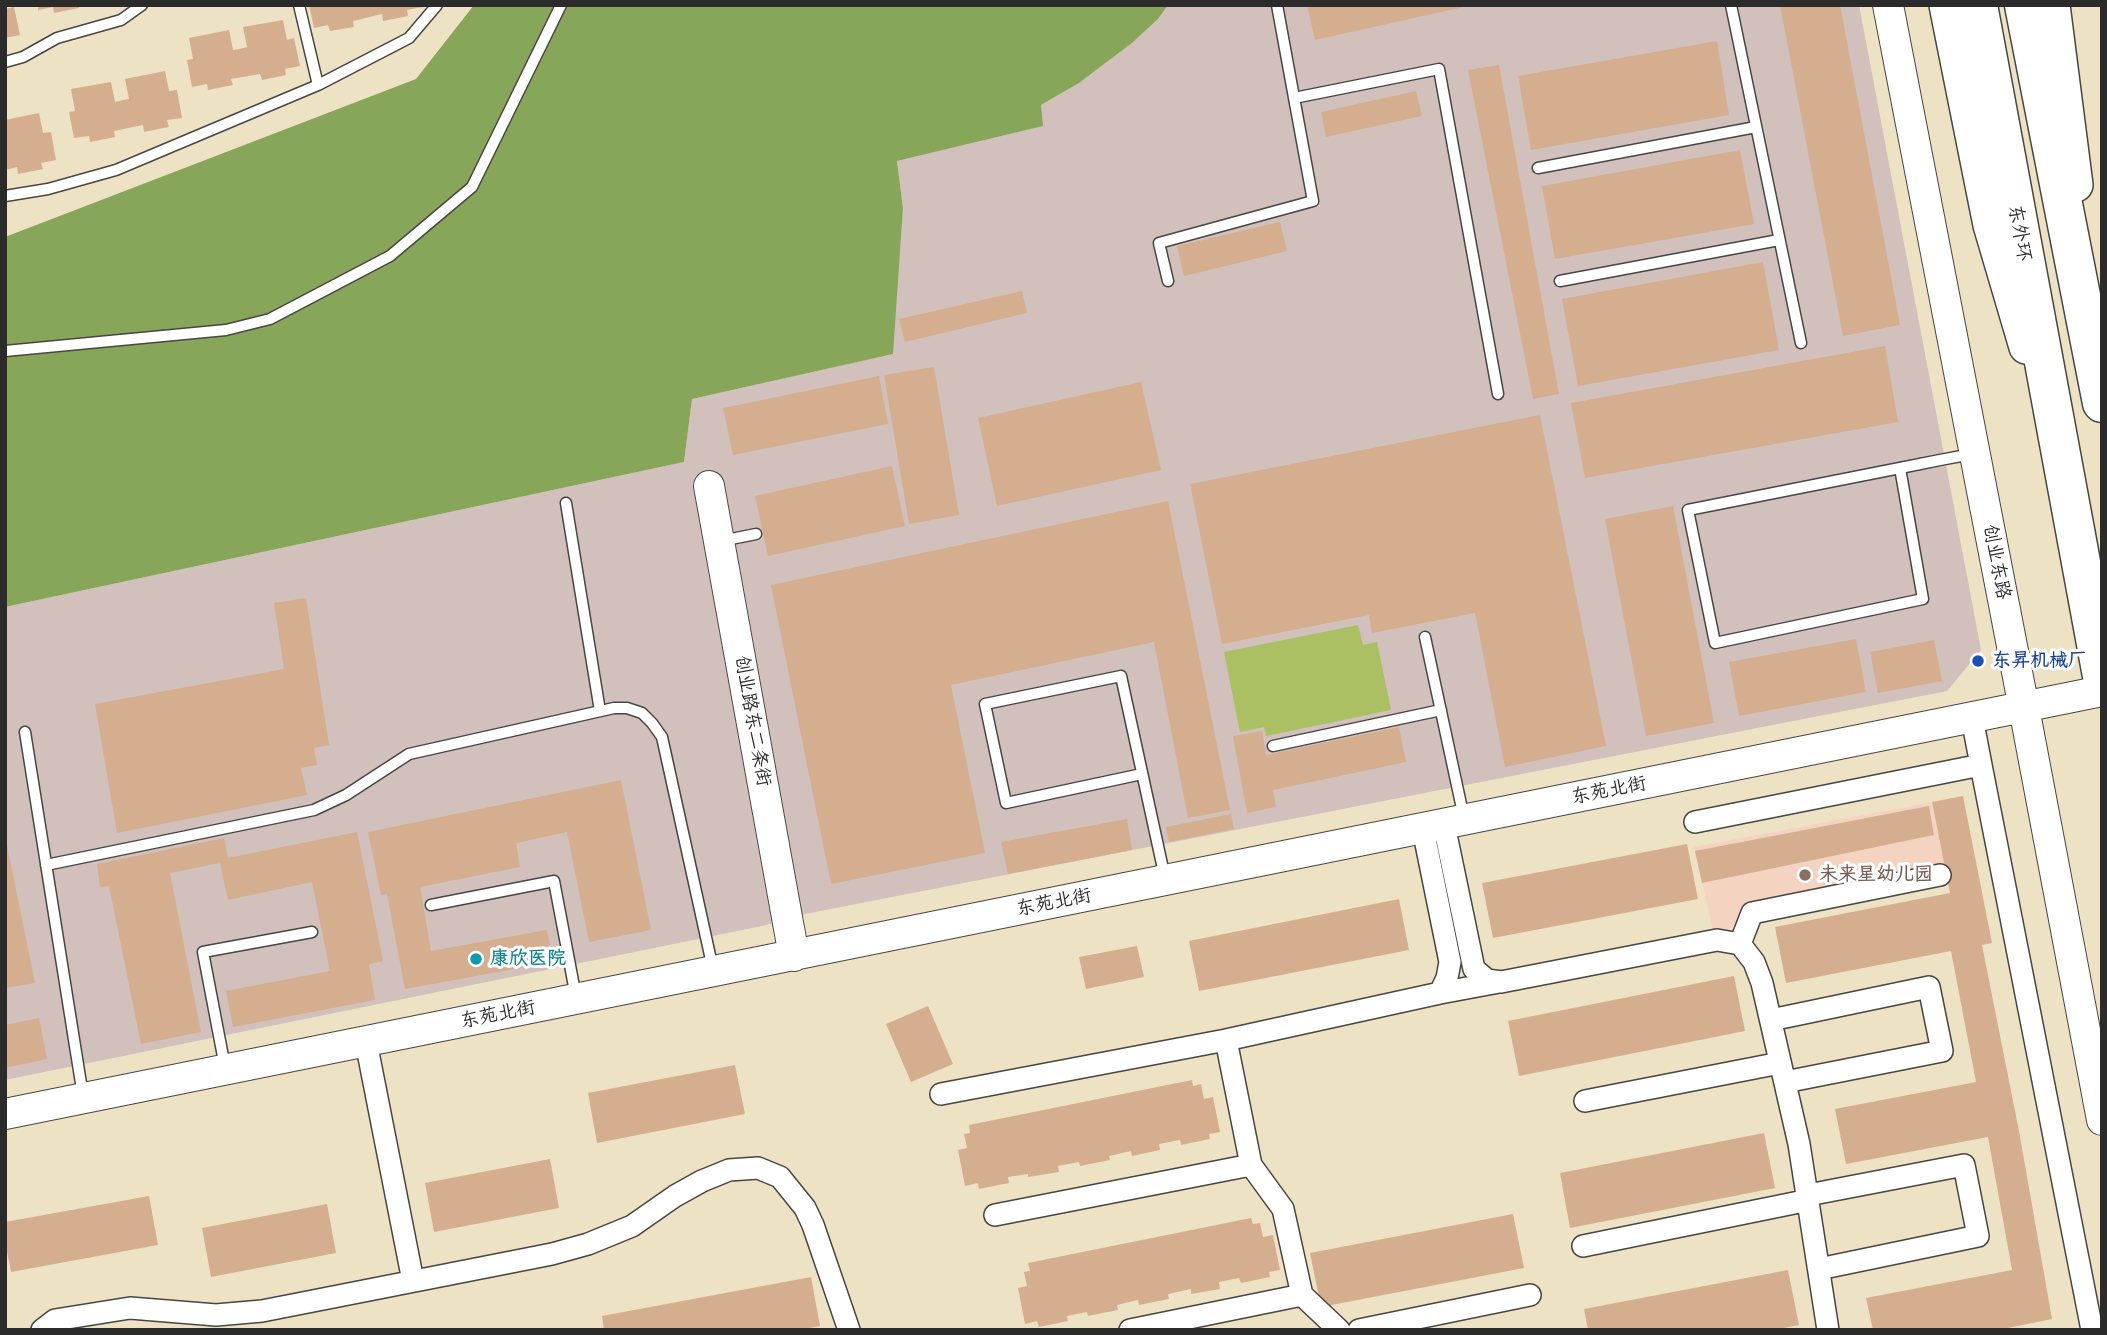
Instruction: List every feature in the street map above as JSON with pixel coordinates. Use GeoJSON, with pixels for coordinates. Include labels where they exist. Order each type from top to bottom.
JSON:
{"type":"FeatureCollection","features":[{"type":"Feature","properties":{"kind":"highway","name":"东外环"},"geometry":{"type":"LineString","coordinates":[[1978,5],[2102,676]]}},
{"type":"Feature","properties":{"kind":"highway"},"geometry":{"type":"LineString","coordinates":[[2024,5],[2102,402]]}},
{"type":"Feature","properties":{"kind":"main road","name":"创业东路"},"geometry":{"type":"LineString","coordinates":[[1888,5],[2102,1120]]}},
{"type":"Feature","properties":{"kind":"main road"},"geometry":{"type":"LineString","coordinates":[[1946,5],[1990,225],[2061,461]]}},
{"type":"Feature","properties":{"kind":"main road"},"geometry":{"type":"LineString","coordinates":[[2053,5],[2102,382]]}},
{"type":"Feature","properties":{"kind":"main road","name":"创业路东二条街"},"geometry":{"type":"LineString","coordinates":[[709,486],[794,956]]}},
{"type":"Feature","properties":{"kind":"main road","name":"东苑北街"},"geometry":{"type":"LineString","coordinates":[[5,1114],[2102,691]]}},
{"type":"Feature","properties":{"kind":"street"},"geometry":{"type":"LineString","coordinates":[[1972,718],[2092,1330]]}},
{"type":"Feature","properties":{"kind":"street"},"geometry":{"type":"LineString","coordinates":[[1695,822],[1981,765]]}},
{"type":"Feature","properties":{"kind":"street"},"geometry":{"type":"LineString","coordinates":[[1444,825],[1474,969],[1487,979],[1501,982]]}},
{"type":"Feature","properties":{"kind":"street"},"geometry":{"type":"LineString","coordinates":[[1440,993],[1450,962],[1444,825]]}},
{"type":"Feature","properties":{"kind":"street"},"geometry":{"type":"LineString","coordinates":[[1740,944],[1752,913],[1940,875]]}},
{"type":"Feature","properties":{"kind":"street"},"geometry":{"type":"LineString","coordinates":[[941,1094],[1226,1040],[1440,993],[1717,940],[1740,944],[1754,962],[1762,983],[1809,1198],[1828,1330]]}},
{"type":"Feature","properties":{"kind":"street"},"geometry":{"type":"LineString","coordinates":[[1585,1101],[1942,1051],[1929,987],[1770,1020]]}},
{"type":"Feature","properties":{"kind":"street"},"geometry":{"type":"LineString","coordinates":[[1226,1040],[1251,1165],[1283,1209],[1301,1295],[1339,1330]]}},
{"type":"Feature","properties":{"kind":"street"},"geometry":{"type":"LineString","coordinates":[[366,1042],[413,1282]]}},
{"type":"Feature","properties":{"kind":"street"},"geometry":{"type":"LineString","coordinates":[[995,1214],[1251,1165]]}},
{"type":"Feature","properties":{"kind":"street"},"geometry":{"type":"LineString","coordinates":[[1583,1246],[1964,1165],[1978,1236],[1819,1269]]}},
{"type":"Feature","properties":{"kind":"street"},"geometry":{"type":"LineString","coordinates":[[42,1330],[55,1320],[130,1308],[216,1315],[262,1311],[552,1254],[588,1244],[632,1226],[702,1181],[729,1170],[758,1168],[780,1177],[805,1208],[849,1330]]}},
{"type":"Feature","properties":{"kind":"street"},"geometry":{"type":"LineString","coordinates":[[1130,1330],[1301,1295]]}},
{"type":"Feature","properties":{"kind":"street"},"geometry":{"type":"LineString","coordinates":[[1359,1330],[1530,1295]]}},
{"type":"Feature","properties":{"kind":"lane"},"geometry":{"type":"LineString","coordinates":[[5,62],[23,58],[57,38],[121,20],[142,5]]}},
{"type":"Feature","properties":{"kind":"lane"},"geometry":{"type":"LineString","coordinates":[[299,5],[318,85]]}},
{"type":"Feature","properties":{"kind":"lane"},"geometry":{"type":"LineString","coordinates":[[5,196],[48,189],[116,170],[318,85],[409,38],[437,5]]}},
{"type":"Feature","properties":{"kind":"lane"},"geometry":{"type":"LineString","coordinates":[[5,351],[226,330],[259,322],[271,319],[390,256],[472,187],[561,5]]}},
{"type":"Feature","properties":{"kind":"lane"},"geometry":{"type":"LineString","coordinates":[[1168,281],[1159,243],[1313,201],[1277,5]]}},
{"type":"Feature","properties":{"kind":"lane"},"geometry":{"type":"LineString","coordinates":[[1731,5],[1801,342]]}},
{"type":"Feature","properties":{"kind":"lane"},"geometry":{"type":"LineString","coordinates":[[1294,98],[1439,69],[1498,394]]}},
{"type":"Feature","properties":{"kind":"lane"},"geometry":{"type":"LineString","coordinates":[[1538,168],[1756,127]]}},
{"type":"Feature","properties":{"kind":"lane"},"geometry":{"type":"LineString","coordinates":[[1560,281],[1779,240]]}},
{"type":"Feature","properties":{"kind":"lane"},"geometry":{"type":"LineString","coordinates":[[1900,468],[1923,599],[1715,643],[1688,510],[1975,453]]}},
{"type":"Feature","properties":{"kind":"lane"},"geometry":{"type":"LineString","coordinates":[[566,503],[600,711]]}},
{"type":"Feature","properties":{"kind":"lane"},"geometry":{"type":"LineString","coordinates":[[719,541],[757,534]]}},
{"type":"Feature","properties":{"kind":"lane"},"geometry":{"type":"LineString","coordinates":[[1425,637],[1441,710],[1444,825]]}},
{"type":"Feature","properties":{"kind":"lane"},"geometry":{"type":"LineString","coordinates":[[1142,775],[1006,803],[985,704],[1121,676],[1166,881]]}},
{"type":"Feature","properties":{"kind":"lane"},"geometry":{"type":"LineString","coordinates":[[46,865],[314,810],[346,795],[409,754],[600,711],[627,708],[642,713],[662,737],[714,972]]}},
{"type":"Feature","properties":{"kind":"lane"},"geometry":{"type":"LineString","coordinates":[[1273,746],[1441,710]]}},
{"type":"Feature","properties":{"kind":"lane"},"geometry":{"type":"LineString","coordinates":[[25,732],[84,1098]]}},
{"type":"Feature","properties":{"kind":"lane"},"geometry":{"type":"LineString","coordinates":[[431,905],[554,881],[577,999]]}},
{"type":"Feature","properties":{"kind":"lane"},"geometry":{"type":"LineString","coordinates":[[226,1070],[203,952],[312,932]]}},
{"type":"Feature","properties":{"kind":"shaded area"},"geometry":{"type":"Polygon","coordinates":[[[1168,5],[1859,5],[1981,650],[1947,691],[805,914],[762,926],[5,1080],[5,607],[684,462],[692,399],[892,354],[903,208],[897,161],[1042,126],[1041,105],[1079,83],[1132,43],[1158,19],[1168,5]]]}},
{"type":"Feature","properties":{"kind":"shaded area","name":"未来星幼儿园"},"geometry":{"type":"Polygon","coordinates":[[[1932,802],[1945,868],[1742,921],[1714,935],[1694,847],[1932,802]]]}},
{"type":"Feature","properties":{"kind":"green space"},"geometry":{"type":"Polygon","coordinates":[[[474,5],[1168,5],[1158,19],[1132,43],[1079,83],[1041,105],[1043,126],[897,161],[903,208],[893,354],[692,399],[684,462],[5,607],[5,237],[416,79],[474,5]]]}},
{"type":"Feature","properties":{"kind":"green space"},"geometry":{"type":"Polygon","coordinates":[[[1358,625],[1363,645],[1377,642],[1391,710],[1266,736],[1264,727],[1240,732],[1224,652],[1358,625]]]}},
{"type":"Feature","properties":{"kind":"building"},"geometry":{"type":"Polygon","coordinates":[[[38,5],[78,5],[79,8],[54,13],[53,7],[38,10],[38,5]]]}},
{"type":"Feature","properties":{"kind":"building"},"geometry":{"type":"Polygon","coordinates":[[[309,5],[423,7],[407,10],[408,16],[383,21],[382,14],[353,21],[354,27],[330,31],[328,25],[314,28],[309,5]]]}},
{"type":"Feature","properties":{"kind":"building"},"geometry":{"type":"Polygon","coordinates":[[[1307,5],[1468,5],[1468,6],[1315,40],[1307,5]]]}},
{"type":"Feature","properties":{"kind":"building"},"geometry":{"type":"Polygon","coordinates":[[[1780,5],[1840,5],[1900,325],[1843,336],[1780,5]]]}},
{"type":"Feature","properties":{"kind":"building"},"geometry":{"type":"Polygon","coordinates":[[[14,7],[20,35],[5,38],[5,9],[14,7]]]}},
{"type":"Feature","properties":{"kind":"building"},"geometry":{"type":"Polygon","coordinates":[[[283,20],[287,40],[294,38],[300,66],[285,69],[286,75],[262,80],[260,74],[231,79],[233,85],[208,90],[207,84],[192,87],[187,60],[193,59],[189,38],[229,30],[233,50],[240,49],[247,47],[243,27],[283,20]]]}},
{"type":"Feature","properties":{"kind":"building"},"geometry":{"type":"Polygon","coordinates":[[[1717,41],[1729,115],[1531,150],[1518,76],[1717,41]]]}},
{"type":"Feature","properties":{"kind":"building"},"geometry":{"type":"Polygon","coordinates":[[[1499,65],[1559,394],[1533,399],[1468,70],[1499,65]]]}},
{"type":"Feature","properties":{"kind":"building"},"geometry":{"type":"Polygon","coordinates":[[[165,71],[169,91],[177,90],[182,118],[167,120],[169,127],[144,132],[143,125],[114,131],[115,137],[90,142],[89,136],[74,138],[69,112],[75,111],[71,89],[111,82],[115,102],[129,99],[125,79],[165,71]]]}},
{"type":"Feature","properties":{"kind":"building"},"geometry":{"type":"Polygon","coordinates":[[[1416,91],[1422,116],[1326,137],[1321,112],[1416,91]]]}},
{"type":"Feature","properties":{"kind":"building"},"geometry":{"type":"Polygon","coordinates":[[[39,113],[43,133],[51,132],[56,160],[41,163],[43,169],[18,174],[17,167],[5,170],[5,120],[39,113]]]}},
{"type":"Feature","properties":{"kind":"building"},"geometry":{"type":"Polygon","coordinates":[[[1740,150],[1754,224],[1555,259],[1542,186],[1740,150]]]}},
{"type":"Feature","properties":{"kind":"building"},"geometry":{"type":"Polygon","coordinates":[[[1280,222],[1287,251],[1184,276],[1177,246],[1280,222]]]}},
{"type":"Feature","properties":{"kind":"building"},"geometry":{"type":"Polygon","coordinates":[[[1763,262],[1779,350],[1578,386],[1562,299],[1763,262]]]}},
{"type":"Feature","properties":{"kind":"building"},"geometry":{"type":"Polygon","coordinates":[[[1022,291],[1027,313],[905,342],[899,319],[1022,291]]]}},
{"type":"Feature","properties":{"kind":"building"},"geometry":{"type":"Polygon","coordinates":[[[1885,346],[1898,422],[1585,478],[1571,403],[1885,346]]]}},
{"type":"Feature","properties":{"kind":"building"},"geometry":{"type":"Polygon","coordinates":[[[934,367],[959,515],[909,524],[884,375],[934,367]]]}},
{"type":"Feature","properties":{"kind":"building"},"geometry":{"type":"Polygon","coordinates":[[[879,376],[888,424],[733,455],[723,408],[879,376]]]}},
{"type":"Feature","properties":{"kind":"building"},"geometry":{"type":"Polygon","coordinates":[[[1141,382],[1161,470],[997,506],[978,418],[1141,382]]]}},
{"type":"Feature","properties":{"kind":"building"},"geometry":{"type":"Polygon","coordinates":[[[1540,415],[1606,746],[1505,767],[1475,613],[1372,633],[1369,615],[1222,644],[1190,484],[1540,415]]]}},
{"type":"Feature","properties":{"kind":"building"},"geometry":{"type":"Polygon","coordinates":[[[892,466],[905,526],[768,556],[755,496],[892,466]]]}},
{"type":"Feature","properties":{"kind":"building"},"geometry":{"type":"Polygon","coordinates":[[[1168,501],[1230,810],[1188,818],[1154,642],[951,685],[985,853],[831,884],[771,585],[1168,501]]]}},
{"type":"Feature","properties":{"kind":"building"},"geometry":{"type":"Polygon","coordinates":[[[1673,506],[1714,723],[1646,736],[1605,519],[1673,506]]]}},
{"type":"Feature","properties":{"kind":"building"},"geometry":{"type":"Polygon","coordinates":[[[306,598],[329,745],[314,748],[317,765],[301,768],[307,795],[117,833],[95,704],[284,669],[274,603],[306,598]]]}},
{"type":"Feature","properties":{"kind":"building"},"geometry":{"type":"Polygon","coordinates":[[[1856,639],[1866,692],[1739,716],[1729,662],[1856,639]]]}},
{"type":"Feature","properties":{"kind":"building"},"geometry":{"type":"Polygon","coordinates":[[[1934,640],[1942,681],[1878,693],[1870,652],[1934,640]]]}},
{"type":"Feature","properties":{"kind":"building"},"geometry":{"type":"Polygon","coordinates":[[[1399,727],[1406,762],[1273,790],[1276,807],[1247,813],[1233,736],[1262,731],[1266,755],[1399,727]]]}},
{"type":"Feature","properties":{"kind":"building"},"geometry":{"type":"Polygon","coordinates":[[[621,780],[651,930],[589,942],[567,832],[516,843],[520,867],[420,887],[431,951],[547,930],[553,962],[405,989],[387,894],[381,895],[368,832],[621,780]]]}},
{"type":"Feature","properties":{"kind":"building"},"geometry":{"type":"Polygon","coordinates":[[[1963,796],[1992,943],[1982,945],[2019,1131],[2052,1319],[1998,1330],[1873,1330],[1866,1298],[2012,1270],[1988,1137],[1846,1164],[1835,1109],[1976,1082],[1951,951],[1786,983],[1775,927],[1950,893],[1932,802],[1963,796]]]}},
{"type":"Feature","properties":{"kind":"building"},"geometry":{"type":"Polygon","coordinates":[[[1929,806],[1934,835],[1702,883],[1695,851],[1929,806]]]}},
{"type":"Feature","properties":{"kind":"building"},"geometry":{"type":"Polygon","coordinates":[[[1231,814],[1234,829],[1169,842],[1166,827],[1231,814]]]}},
{"type":"Feature","properties":{"kind":"building"},"geometry":{"type":"Polygon","coordinates":[[[1127,819],[1132,850],[1008,874],[1001,842],[1127,819]]]}},
{"type":"Feature","properties":{"kind":"building"},"geometry":{"type":"Polygon","coordinates":[[[357,832],[383,961],[369,964],[375,1000],[233,1027],[226,991],[330,971],[312,882],[228,900],[220,863],[170,873],[201,1032],[141,1044],[109,886],[100,887],[97,864],[224,838],[228,858],[357,832]]]}},
{"type":"Feature","properties":{"kind":"building"},"geometry":{"type":"Polygon","coordinates":[[[5,835],[35,983],[5,988],[5,835]]]}},
{"type":"Feature","properties":{"kind":"building"},"geometry":{"type":"Polygon","coordinates":[[[1687,844],[1698,899],[1493,938],[1482,883],[1687,844]]]}},
{"type":"Feature","properties":{"kind":"building"},"geometry":{"type":"Polygon","coordinates":[[[1399,899],[1409,950],[1199,991],[1189,941],[1399,899]]]}},
{"type":"Feature","properties":{"kind":"building"},"geometry":{"type":"Polygon","coordinates":[[[1137,946],[1144,977],[1086,989],[1079,957],[1137,946]]]}},
{"type":"Feature","properties":{"kind":"building"},"geometry":{"type":"Polygon","coordinates":[[[1734,976],[1745,1031],[1519,1076],[1508,1021],[1734,976]]]}},
{"type":"Feature","properties":{"kind":"building"},"geometry":{"type":"Polygon","coordinates":[[[928,1006],[953,1064],[911,1082],[886,1024],[928,1006]]]}},
{"type":"Feature","properties":{"kind":"building"},"geometry":{"type":"Polygon","coordinates":[[[39,1018],[47,1059],[5,1068],[5,1025],[39,1018]]]}},
{"type":"Feature","properties":{"kind":"building"},"geometry":{"type":"Polygon","coordinates":[[[735,1065],[745,1114],[597,1143],[588,1093],[735,1065]]]}},
{"type":"Feature","properties":{"kind":"building"},"geometry":{"type":"Polygon","coordinates":[[[1192,1080],[1193,1086],[1201,1084],[1204,1099],[1213,1097],[1220,1132],[1209,1134],[1210,1139],[1181,1145],[1180,1140],[1159,1144],[1160,1150],[1132,1156],[1131,1151],[1109,1156],[1110,1160],[1080,1166],[1079,1162],[1058,1166],[1059,1172],[1008,1177],[1009,1183],[979,1189],[978,1183],[965,1186],[958,1150],[967,1148],[964,1134],[970,1133],[969,1125],[1192,1080]]]}},
{"type":"Feature","properties":{"kind":"building"},"geometry":{"type":"Polygon","coordinates":[[[1764,1133],[1775,1188],[1570,1228],[1560,1173],[1764,1133]]]}},
{"type":"Feature","properties":{"kind":"building"},"geometry":{"type":"Polygon","coordinates":[[[550,1159],[559,1208],[434,1232],[425,1183],[550,1159]]]}},
{"type":"Feature","properties":{"kind":"building"},"geometry":{"type":"Polygon","coordinates":[[[149,1196],[158,1245],[11,1272],[5,1241],[5,1222],[149,1196]]]}},
{"type":"Feature","properties":{"kind":"building"},"geometry":{"type":"Polygon","coordinates":[[[327,1204],[336,1253],[211,1277],[202,1228],[327,1204]]]}},
{"type":"Feature","properties":{"kind":"building"},"geometry":{"type":"Polygon","coordinates":[[[1513,1214],[1524,1268],[1321,1307],[1310,1253],[1513,1214]]]}},
{"type":"Feature","properties":{"kind":"building"},"geometry":{"type":"Polygon","coordinates":[[[1251,1218],[1253,1224],[1260,1223],[1263,1237],[1273,1235],[1280,1270],[1269,1272],[1270,1277],[1241,1283],[1239,1278],[1219,1282],[1220,1289],[1191,1294],[1191,1289],[1168,1294],[1169,1299],[1139,1305],[1138,1300],[1117,1305],[1118,1310],[1088,1316],[1087,1312],[1067,1316],[1068,1321],[1039,1327],[1037,1321],[1025,1324],[1018,1288],[1027,1286],[1024,1272],[1030,1271],[1028,1263],[1251,1218]]]}},
{"type":"Feature","properties":{"kind":"building"},"geometry":{"type":"Polygon","coordinates":[[[1788,1270],[1799,1325],[1774,1330],[1588,1330],[1584,1309],[1788,1270]]]}},
{"type":"Feature","properties":{"kind":"building"},"geometry":{"type":"Polygon","coordinates":[[[811,1277],[820,1326],[799,1330],[604,1330],[602,1316],[811,1277]]]}},
{"type":"Feature","properties":{"kind":"place","name":"东昇机械厂"},"geometry":{"type":"Point","coordinates":[1978,661]}},
{"type":"Feature","properties":{"kind":"place","name":"未来星幼儿园"},"geometry":{"type":"Point","coordinates":[1805,875]}},
{"type":"Feature","properties":{"kind":"place","name":"康欣医院"},"geometry":{"type":"Point","coordinates":[476,959]}}]}
